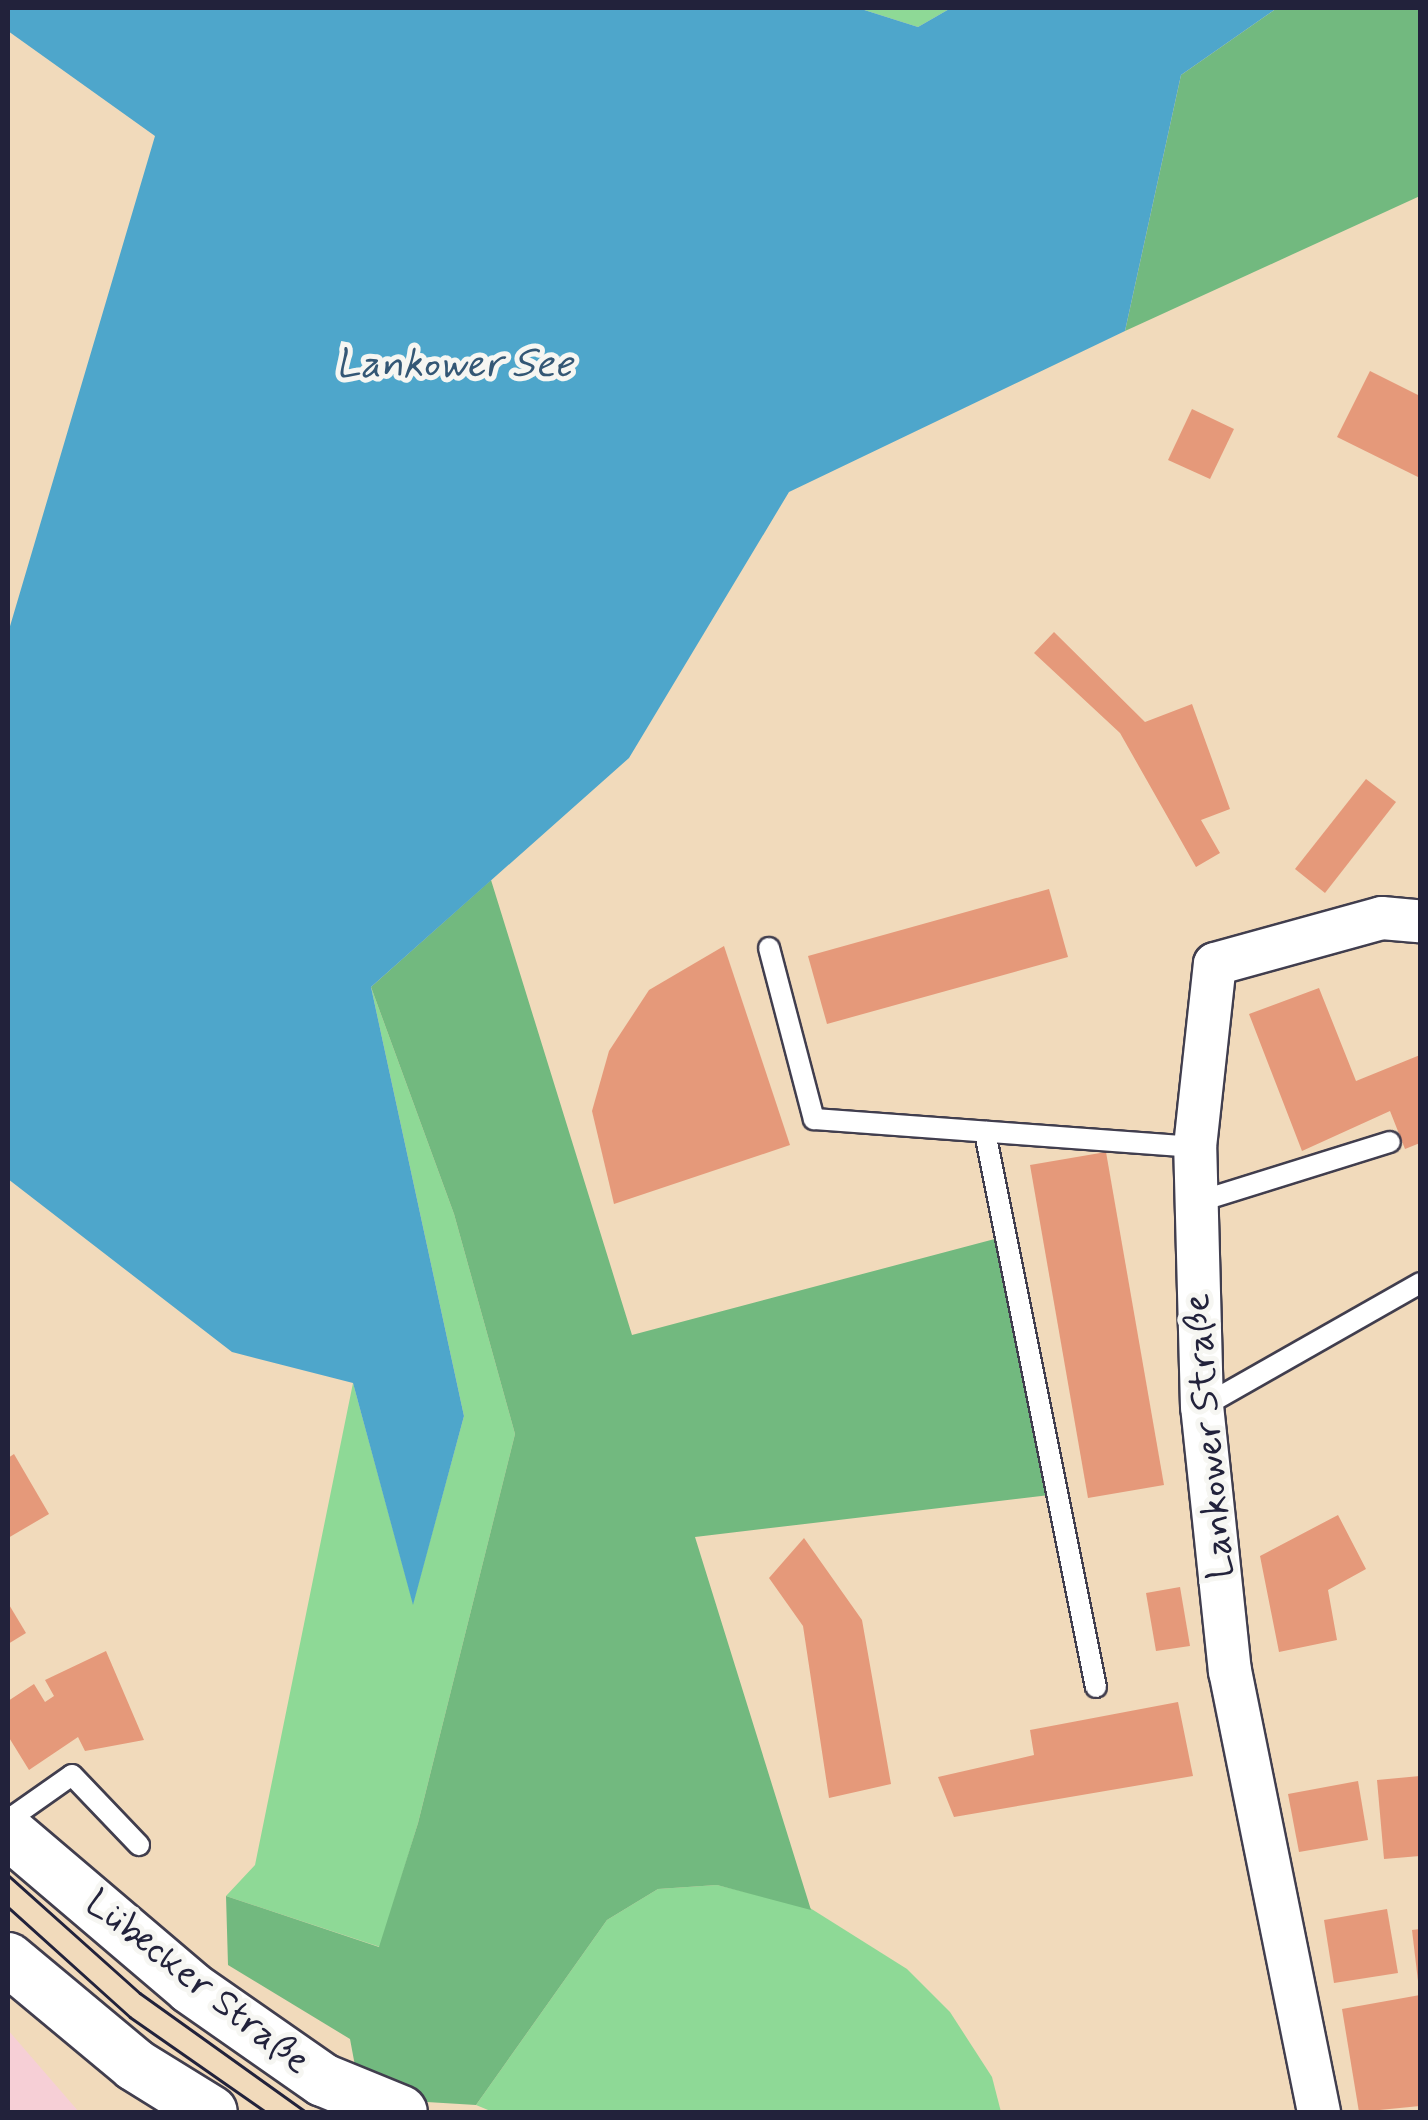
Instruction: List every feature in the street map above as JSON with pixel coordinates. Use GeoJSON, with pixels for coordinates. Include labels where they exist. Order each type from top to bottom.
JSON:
{"type":"FeatureCollection","features":[{"type":"Feature","properties":{"kind":"street","name":"Lankower Straße"},"geometry":{"type":"LineString","coordinates":[[1319,2112],[1230,1672],[1202,1408],[1195,1147],[1215,964],[1382,918],[1420,921]]}},
{"type":"Feature","properties":{"kind":"street","name":"Lübecker Straße"},"geometry":{"type":"LineString","coordinates":[[8,1832],[192,1988],[324,2080],[375,2108]]}},
{"type":"Feature","properties":{"kind":"street"},"geometry":{"type":"LineString","coordinates":[[8,1959],[135,2065],[211,2112]]}},
{"type":"Feature","properties":{"kind":"street"},"geometry":{"type":"LineString","coordinates":[[135,2065],[169,2112]]}},
{"type":"Feature","properties":{"kind":"lane"},"geometry":{"type":"LineString","coordinates":[[769,948],[814,1120],[1195,1147]]}},
{"type":"Feature","properties":{"kind":"lane"},"geometry":{"type":"LineString","coordinates":[[985,1132],[1096,1686]]}},
{"type":"Feature","properties":{"kind":"lane"},"geometry":{"type":"LineString","coordinates":[[1194,1203],[1390,1142]]}},
{"type":"Feature","properties":{"kind":"lane"},"geometry":{"type":"LineString","coordinates":[[1202,1408],[1420,1283]]}},
{"type":"Feature","properties":{"kind":"lane"},"geometry":{"type":"LineString","coordinates":[[8,1820],[72,1776],[140,1845]]}},
{"type":"Feature","properties":{"kind":"shaded area"},"geometry":{"type":"Polygon","coordinates":[[[8,2030],[79,2112],[8,2112],[8,2030]]]}},
{"type":"Feature","properties":{"kind":"green space"},"geometry":{"type":"Polygon","coordinates":[[[858,8],[951,8],[918,27],[858,8]]]}},
{"type":"Feature","properties":{"kind":"green space"},"geometry":{"type":"Polygon","coordinates":[[[1277,8],[1420,8],[1420,196],[1125,331],[1181,75],[1277,8]]]}},
{"type":"Feature","properties":{"kind":"green space"},"geometry":{"type":"Polygon","coordinates":[[[491,880],[632,1335],[1006,1236],[1058,1494],[695,1537],[811,1910],[717,1885],[658,1889],[607,1920],[476,2105],[361,2098],[350,2039],[228,1965],[226,1896],[379,1947],[418,1823],[515,1434],[454,1214],[371,987],[491,880]]]}},
{"type":"Feature","properties":{"kind":"green space"},"geometry":{"type":"Polygon","coordinates":[[[371,987],[454,1214],[515,1434],[418,1823],[380,1947],[226,1896],[255,1865],[353,1383],[413,1603],[464,1416],[371,987]]]}},
{"type":"Feature","properties":{"kind":"green space"},"geometry":{"type":"Polygon","coordinates":[[[717,1885],[810,1908],[907,1969],[950,2012],[992,2077],[1001,2112],[493,2112],[476,2105],[607,1920],[658,1889],[717,1885]]]}},
{"type":"Feature","properties":{"kind":"water","name":"Lankower See"},"geometry":{"type":"Polygon","coordinates":[[[8,8],[858,8],[918,27],[951,8],[1277,8],[1181,75],[1125,331],[789,492],[629,758],[371,987],[464,1416],[413,1605],[353,1383],[232,1352],[8,1179],[8,633],[155,136],[8,31],[8,8]]]}},
{"type":"Feature","properties":{"kind":"building"},"geometry":{"type":"Polygon","coordinates":[[[1370,371],[1420,396],[1420,478],[1337,437],[1370,371]]]}},
{"type":"Feature","properties":{"kind":"building"},"geometry":{"type":"Polygon","coordinates":[[[1192,409],[1234,429],[1210,479],[1168,460],[1192,409]]]}},
{"type":"Feature","properties":{"kind":"building"},"geometry":{"type":"Polygon","coordinates":[[[1054,632],[1145,722],[1192,704],[1230,809],[1201,820],[1220,853],[1196,867],[1120,733],[1034,653],[1054,632]]]}},
{"type":"Feature","properties":{"kind":"building"},"geometry":{"type":"Polygon","coordinates":[[[1366,779],[1396,802],[1325,893],[1295,869],[1366,779]]]}},
{"type":"Feature","properties":{"kind":"building"},"geometry":{"type":"Polygon","coordinates":[[[1049,889],[1068,957],[827,1024],[808,956],[1049,889]]]}},
{"type":"Feature","properties":{"kind":"building"},"geometry":{"type":"Polygon","coordinates":[[[724,946],[790,1145],[614,1204],[592,1111],[609,1051],[649,990],[724,946]]]}},
{"type":"Feature","properties":{"kind":"building"},"geometry":{"type":"Polygon","coordinates":[[[1319,988],[1356,1081],[1420,1055],[1420,1143],[1405,1149],[1390,1111],[1302,1151],[1249,1014],[1319,988]]]}},
{"type":"Feature","properties":{"kind":"building"},"geometry":{"type":"Polygon","coordinates":[[[1106,1152],[1164,1485],[1088,1498],[1030,1165],[1106,1152]]]}},
{"type":"Feature","properties":{"kind":"building"},"geometry":{"type":"Polygon","coordinates":[[[14,1454],[49,1514],[8,1538],[8,1458],[14,1454]]]}},
{"type":"Feature","properties":{"kind":"building"},"geometry":{"type":"Polygon","coordinates":[[[1338,1515],[1366,1569],[1328,1590],[1337,1640],[1279,1652],[1260,1556],[1338,1515]]]}},
{"type":"Feature","properties":{"kind":"building"},"geometry":{"type":"Polygon","coordinates":[[[804,1538],[862,1620],[891,1784],[829,1798],[803,1626],[769,1578],[804,1538]]]}},
{"type":"Feature","properties":{"kind":"building"},"geometry":{"type":"Polygon","coordinates":[[[1180,1587],[1190,1646],[1156,1651],[1146,1593],[1180,1587]]]}},
{"type":"Feature","properties":{"kind":"building"},"geometry":{"type":"Polygon","coordinates":[[[8,1603],[26,1633],[8,1644],[8,1603]]]}},
{"type":"Feature","properties":{"kind":"building"},"geometry":{"type":"Polygon","coordinates":[[[106,1651],[144,1740],[85,1751],[78,1737],[29,1770],[8,1736],[8,1701],[34,1684],[45,1702],[54,1696],[45,1680],[106,1651]]]}},
{"type":"Feature","properties":{"kind":"building"},"geometry":{"type":"Polygon","coordinates":[[[1178,1702],[1193,1776],[954,1817],[938,1777],[1034,1755],[1030,1730],[1178,1702]]]}},
{"type":"Feature","properties":{"kind":"building"},"geometry":{"type":"Polygon","coordinates":[[[1420,1776],[1420,1856],[1384,1859],[1377,1780],[1420,1776]]]}},
{"type":"Feature","properties":{"kind":"building"},"geometry":{"type":"Polygon","coordinates":[[[1358,1781],[1368,1840],[1299,1852],[1288,1794],[1358,1781]]]}},
{"type":"Feature","properties":{"kind":"building"},"geometry":{"type":"Polygon","coordinates":[[[1387,1909],[1398,1973],[1334,1983],[1324,1920],[1387,1909]]]}},
{"type":"Feature","properties":{"kind":"building"},"geometry":{"type":"Polygon","coordinates":[[[1420,1929],[1420,1981],[1418,1981],[1412,1930],[1420,1929]]]}},
{"type":"Feature","properties":{"kind":"building"},"geometry":{"type":"Polygon","coordinates":[[[1420,1995],[1420,2106],[1359,2112],[1342,2009],[1420,1995]]]}},
{"type":"Feature","properties":{"kind":"tram line"},"geometry":{"type":"LineString","coordinates":[[8,1875],[140,1993],[306,2112]]}},
{"type":"Feature","properties":{"kind":"tram line"},"geometry":{"type":"LineString","coordinates":[[8,1907],[130,2017],[266,2112]]}}]}
